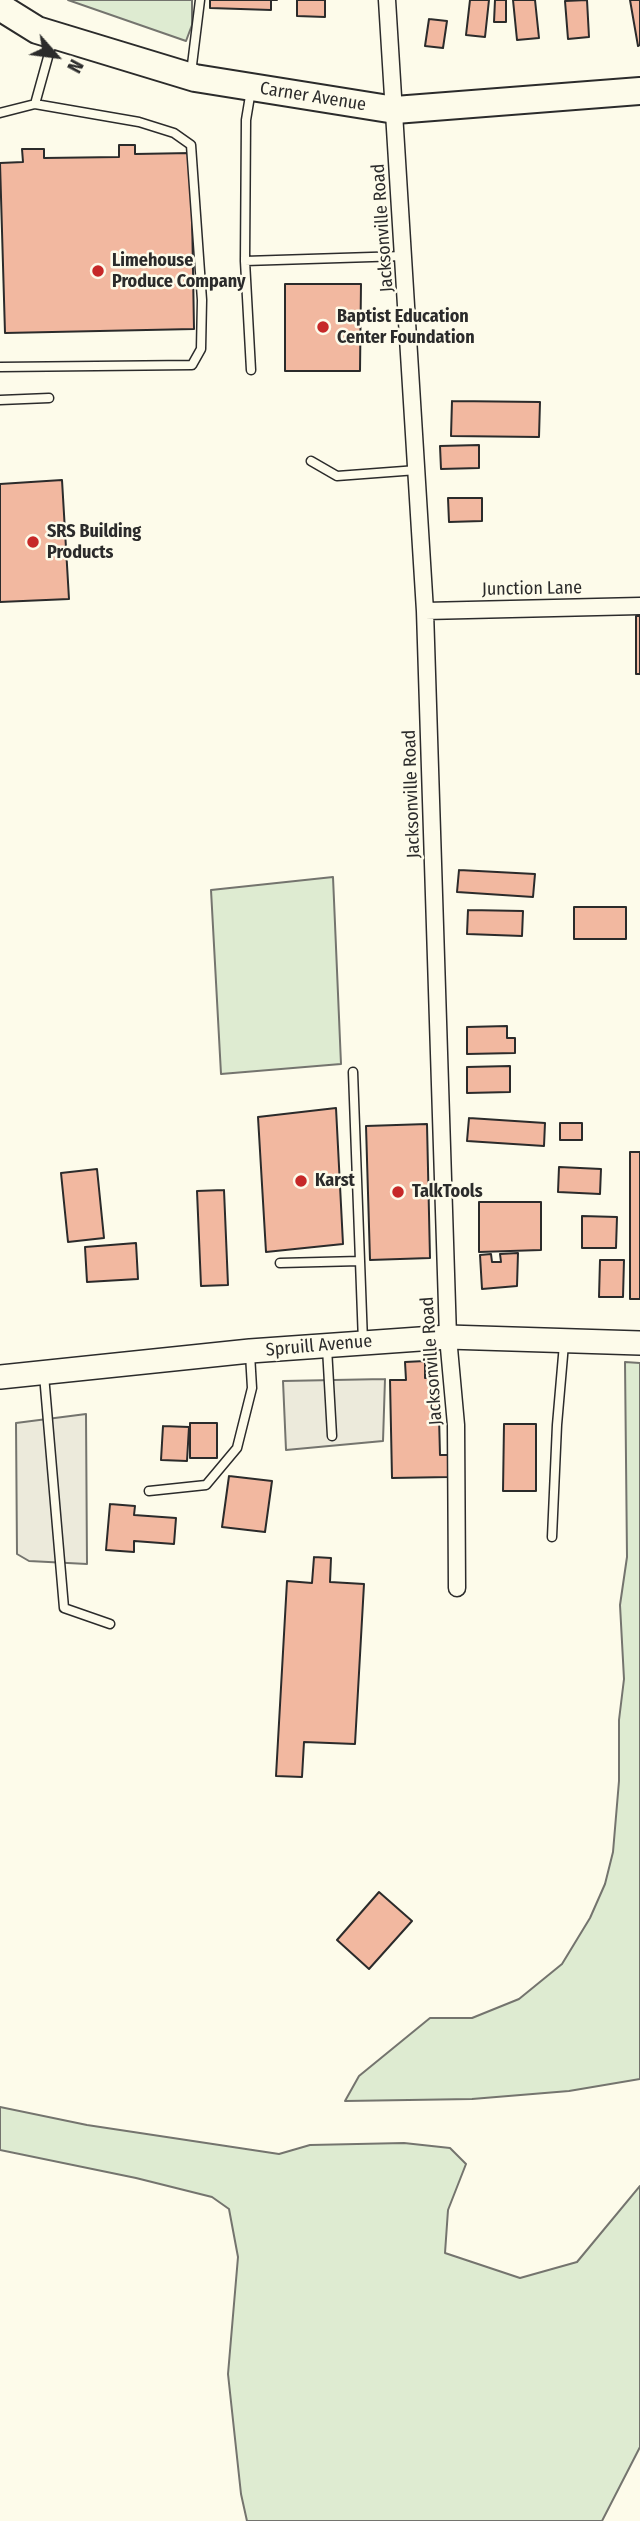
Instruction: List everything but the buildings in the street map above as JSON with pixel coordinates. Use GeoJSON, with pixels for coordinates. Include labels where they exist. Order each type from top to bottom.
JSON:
{"type":"FeatureCollection","features":[{"type":"Feature","properties":{"kind":"main road","name":"Carner Avenue"},"geometry":{"type":"LineString","coordinates":[[0,7],[37,30],[190,76],[395,110],[640,91]]}},
{"type":"Feature","properties":{"kind":"street","name":"Jacksonville Road"},"geometry":{"type":"LineString","coordinates":[[387,0],[425,611],[448,1337],[456,1424],[457,1588]]}},
{"type":"Feature","properties":{"kind":"street","name":"Junction Lane"},"geometry":{"type":"LineString","coordinates":[[425,611],[640,606]]}},
{"type":"Feature","properties":{"kind":"street","name":"Spruill Avenue"},"geometry":{"type":"LineString","coordinates":[[0,1377],[250,1351],[448,1337],[640,1343]]}},
{"type":"Feature","properties":{"kind":"lane"},"geometry":{"type":"LineString","coordinates":[[190,76],[200,0]]}},
{"type":"Feature","properties":{"kind":"lane"},"geometry":{"type":"LineString","coordinates":[[35,104],[54,36]]}},
{"type":"Feature","properties":{"kind":"lane"},"geometry":{"type":"LineString","coordinates":[[251,87],[246,120],[245,261],[251,370]]}},
{"type":"Feature","properties":{"kind":"lane"},"geometry":{"type":"LineString","coordinates":[[0,113],[35,104],[139,122],[174,134],[191,145],[202,300],[201,349],[192,365],[0,367]]}},
{"type":"Feature","properties":{"kind":"lane"},"geometry":{"type":"LineString","coordinates":[[245,261],[404,256]]}},
{"type":"Feature","properties":{"kind":"lane"},"geometry":{"type":"LineString","coordinates":[[0,400],[49,398]]}},
{"type":"Feature","properties":{"kind":"lane"},"geometry":{"type":"LineString","coordinates":[[311,461],[337,476],[417,470]]}},
{"type":"Feature","properties":{"kind":"lane"},"geometry":{"type":"LineString","coordinates":[[353,1072],[363,1342]]}},
{"type":"Feature","properties":{"kind":"lane"},"geometry":{"type":"LineString","coordinates":[[280,1263],[360,1261]]}},
{"type":"Feature","properties":{"kind":"lane"},"geometry":{"type":"LineString","coordinates":[[552,1537],[557,1426],[565,1341]]}},
{"type":"Feature","properties":{"kind":"lane"},"geometry":{"type":"LineString","coordinates":[[327,1345],[332,1436]]}},
{"type":"Feature","properties":{"kind":"lane"},"geometry":{"type":"LineString","coordinates":[[149,1491],[206,1485],[237,1448],[252,1388],[250,1351]]}},
{"type":"Feature","properties":{"kind":"lane"},"geometry":{"type":"LineString","coordinates":[[44,1373],[64,1608],[110,1624]]}},
{"type":"Feature","properties":{"kind":"green space"},"geometry":{"type":"Polygon","coordinates":[[[68,0],[192,0],[192,25],[186,41],[68,0]]]}},
{"type":"Feature","properties":{"kind":"green space"},"geometry":{"type":"Polygon","coordinates":[[[333,877],[341,1064],[221,1074],[211,890],[333,877]]]}},
{"type":"Feature","properties":{"kind":"green space"},"geometry":{"type":"Polygon","coordinates":[[[625,1362],[640,1363],[640,2079],[569,2091],[472,2099],[345,2101],[359,2076],[430,2018],[472,2018],[519,1999],[562,1964],[590,1918],[605,1884],[613,1852],[619,1781],[619,1720],[624,1679],[620,1605],[627,1557],[625,1362]]]}},
{"type":"Feature","properties":{"kind":"green space"},"geometry":{"type":"Polygon","coordinates":[[[0,2107],[87,2125],[279,2154],[310,2145],[404,2143],[450,2148],[466,2164],[448,2210],[445,2253],[520,2278],[577,2262],[640,2186],[640,2447],[602,2521],[247,2521],[241,2494],[228,2374],[238,2257],[229,2209],[212,2197],[0,2150],[0,2107]]]}},
{"type":"Feature","properties":{"kind":"shaded area"},"geometry":{"type":"Polygon","coordinates":[[[385,1379],[383,1441],[286,1450],[283,1381],[385,1379]]]}},
{"type":"Feature","properties":{"kind":"shaded area"},"geometry":{"type":"Polygon","coordinates":[[[86,1414],[87,1564],[29,1561],[17,1554],[16,1423],[86,1414]]]}},
{"type":"Feature","properties":{"kind":"place","name":"Limehouse Produce Company"},"geometry":{"type":"Point","coordinates":[98,271]}},
{"type":"Feature","properties":{"kind":"place","name":"Baptist Education Center Foundation"},"geometry":{"type":"Point","coordinates":[323,327]}},
{"type":"Feature","properties":{"kind":"place","name":"SRS Building Products"},"geometry":{"type":"Point","coordinates":[33,542]}},
{"type":"Feature","properties":{"kind":"place","name":"Karst"},"geometry":{"type":"Point","coordinates":[301,1181]}},
{"type":"Feature","properties":{"kind":"place","name":"TalkTools"},"geometry":{"type":"Point","coordinates":[398,1192]}}]}
